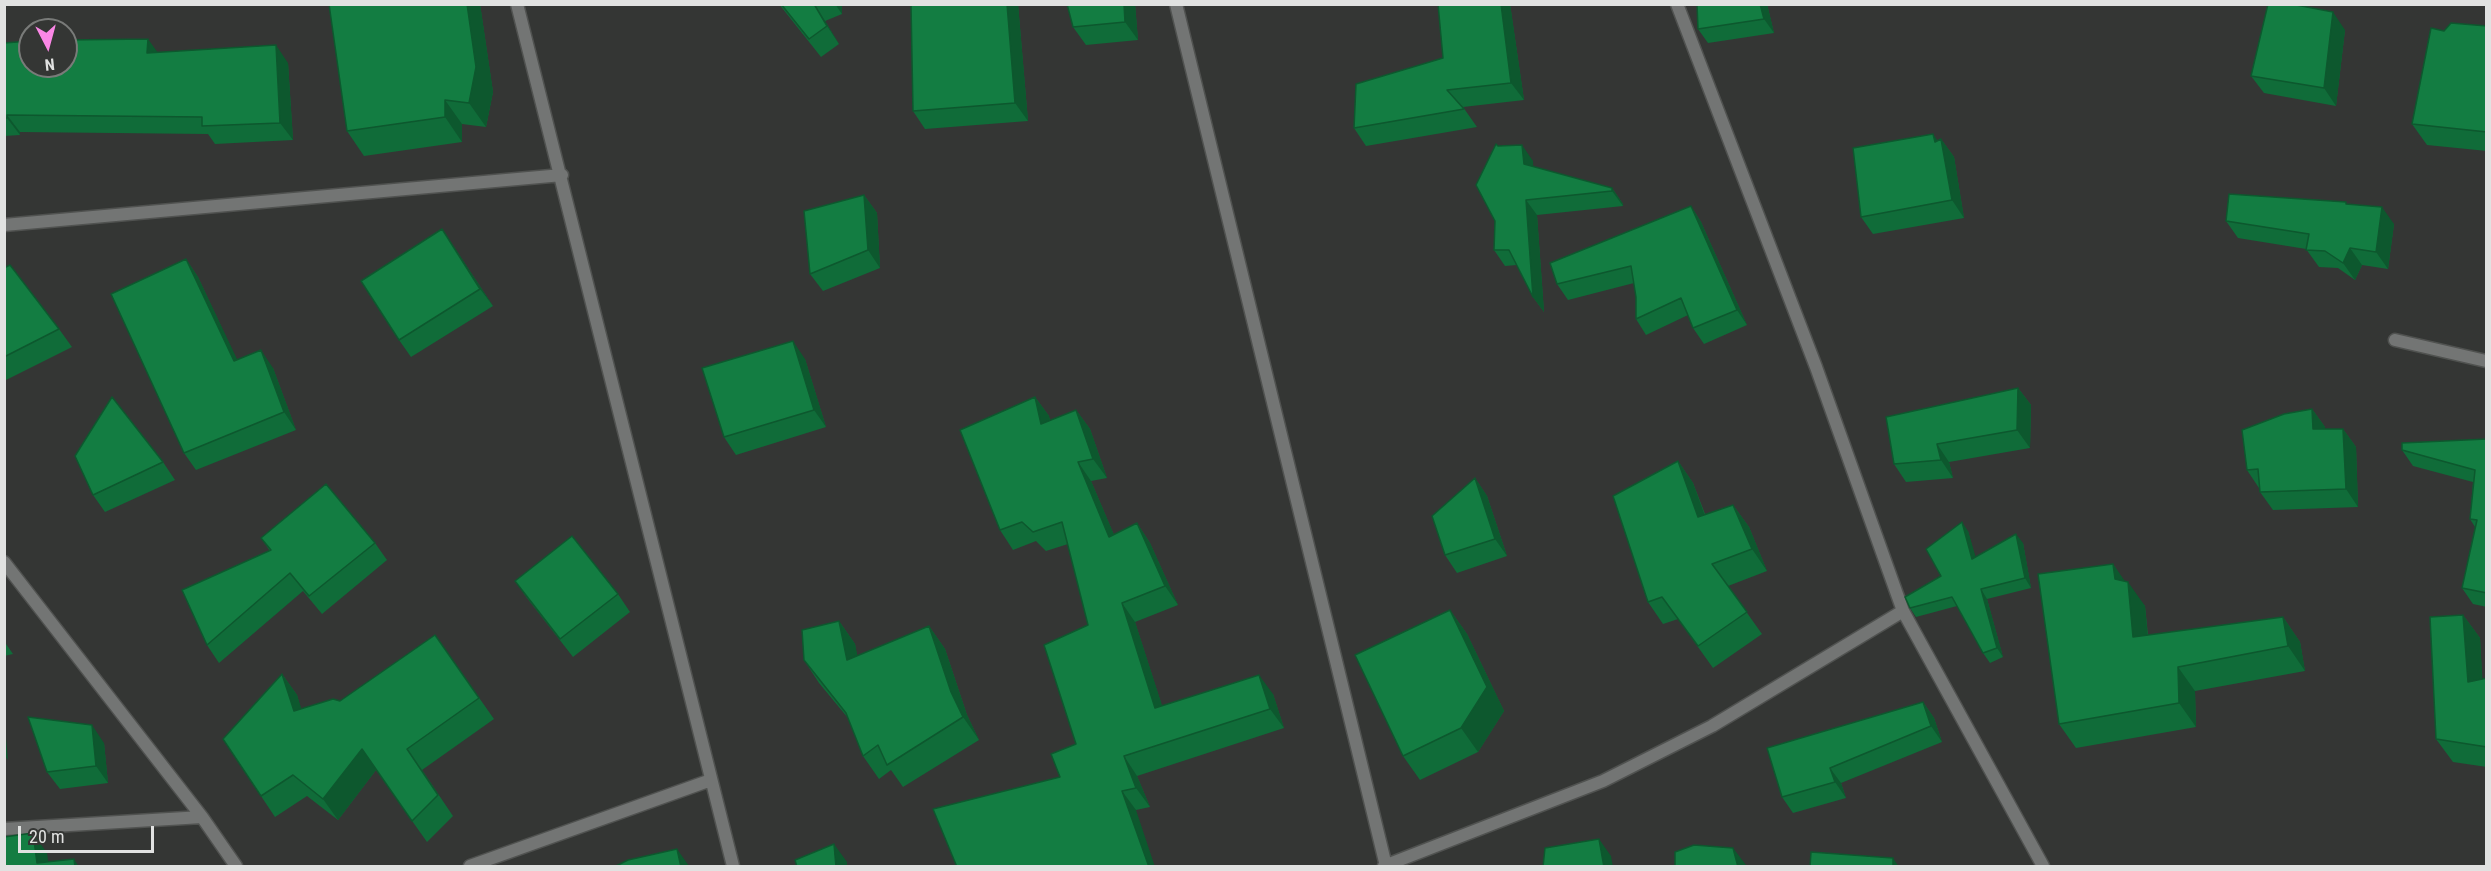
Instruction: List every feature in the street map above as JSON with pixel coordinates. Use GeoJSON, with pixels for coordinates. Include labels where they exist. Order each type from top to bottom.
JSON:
{"type":"FeatureCollection","features":[{"type":"Feature","properties":{"kind":"street"},"geometry":{"type":"LineString","coordinates":[[517,4],[562,175],[733,867]]}},
{"type":"Feature","properties":{"kind":"street"},"geometry":{"type":"LineString","coordinates":[[1176,4],[1385,866],[1603,781],[1712,726],[1903,611]]}},
{"type":"Feature","properties":{"kind":"street"},"geometry":{"type":"LineString","coordinates":[[1677,4],[1816,367],[1903,611],[2043,867]]}},
{"type":"Feature","properties":{"kind":"street"},"geometry":{"type":"LineString","coordinates":[[4,225],[562,175]]}},
{"type":"Feature","properties":{"kind":"street"},"geometry":{"type":"LineString","coordinates":[[2396,340],[2487,360]]}},
{"type":"Feature","properties":{"kind":"street"},"geometry":{"type":"LineString","coordinates":[[4,562],[202,817],[236,867]]}},
{"type":"Feature","properties":{"kind":"street"},"geometry":{"type":"LineString","coordinates":[[470,867],[711,780]]}},
{"type":"Feature","properties":{"kind":"street"},"geometry":{"type":"LineString","coordinates":[[4,829],[202,817]]}},
{"type":"Feature","properties":{"kind":"building"},"geometry":{"type":"Polygon","coordinates":[[[329,4],[467,4],[476,67],[469,103],[445,100],[445,117],[347,131],[329,4]]]}},
{"type":"Feature","properties":{"kind":"building"},"geometry":{"type":"Polygon","coordinates":[[[781,4],[814,4],[827,26],[809,39],[781,4]]]}},
{"type":"Feature","properties":{"kind":"building"},"geometry":{"type":"Polygon","coordinates":[[[911,4],[1007,4],[1015,103],[913,111],[911,4]]]}},
{"type":"Feature","properties":{"kind":"building"},"geometry":{"type":"Polygon","coordinates":[[[1067,4],[1124,4],[1125,22],[1073,27],[1067,4]]]}},
{"type":"Feature","properties":{"kind":"building"},"geometry":{"type":"Polygon","coordinates":[[[1438,4],[1501,4],[1511,83],[1447,90],[1464,109],[1354,128],[1356,84],[1443,58],[1438,4]]]}},
{"type":"Feature","properties":{"kind":"building"},"geometry":{"type":"Polygon","coordinates":[[[1697,4],[1760,4],[1764,19],[1698,29],[1697,4]]]}},
{"type":"Feature","properties":{"kind":"building"},"geometry":{"type":"Polygon","coordinates":[[[2268,4],[2291,4],[2333,12],[2324,88],[2251,76],[2268,4]]]}},
{"type":"Feature","properties":{"kind":"building"},"geometry":{"type":"Polygon","coordinates":[[[2451,23],[2487,26],[2487,132],[2412,124],[2431,28],[2444,31],[2451,23]]]}},
{"type":"Feature","properties":{"kind":"building"},"geometry":{"type":"Polygon","coordinates":[[[148,39],[147,53],[276,45],[280,123],[202,126],[202,117],[7,115],[7,118],[4,118],[4,43],[18,42],[18,78],[78,78],[78,40],[148,39]]]}},
{"type":"Feature","properties":{"kind":"building"},"geometry":{"type":"Polygon","coordinates":[[[1933,134],[1935,142],[1941,139],[1952,200],[1861,217],[1853,148],[1933,134]]]}},
{"type":"Feature","properties":{"kind":"building"},"geometry":{"type":"Polygon","coordinates":[[[1496,144],[1498,146],[1522,145],[1524,164],[1612,188],[1612,191],[1526,200],[1533,297],[1509,250],[1494,250],[1495,221],[1476,185],[1496,144]]]}},
{"type":"Feature","properties":{"kind":"building"},"geometry":{"type":"Polygon","coordinates":[[[2229,194],[2346,202],[2346,204],[2382,207],[2376,252],[2350,248],[2343,263],[2325,251],[2306,250],[2309,234],[2226,221],[2229,194]]]}},
{"type":"Feature","properties":{"kind":"building"},"geometry":{"type":"Polygon","coordinates":[[[864,195],[868,250],[810,274],[804,211],[864,195]]]}},
{"type":"Feature","properties":{"kind":"building"},"geometry":{"type":"Polygon","coordinates":[[[1691,206],[1737,310],[1693,328],[1681,298],[1636,319],[1636,297],[1631,266],[1557,284],[1550,263],[1691,206]]]}},
{"type":"Feature","properties":{"kind":"building"},"geometry":{"type":"Polygon","coordinates":[[[442,229],[480,289],[399,340],[361,281],[442,229]]]}},
{"type":"Feature","properties":{"kind":"building"},"geometry":{"type":"Polygon","coordinates":[[[186,259],[234,361],[261,350],[284,412],[184,453],[111,294],[186,259]]]}},
{"type":"Feature","properties":{"kind":"building"},"geometry":{"type":"Polygon","coordinates":[[[10,265],[59,329],[4,357],[4,268],[10,265]]]}},
{"type":"Feature","properties":{"kind":"building"},"geometry":{"type":"Polygon","coordinates":[[[793,341],[814,410],[724,437],[702,368],[793,341]]]}},
{"type":"Feature","properties":{"kind":"building"},"geometry":{"type":"Polygon","coordinates":[[[2018,388],[2017,430],[1937,444],[1941,460],[1894,464],[1886,417],[2018,388]]]}},
{"type":"Feature","properties":{"kind":"building"},"geometry":{"type":"Polygon","coordinates":[[[112,397],[163,462],[93,495],[75,456],[112,397]]]}},
{"type":"Feature","properties":{"kind":"building"},"geometry":{"type":"Polygon","coordinates":[[[1035,397],[1041,424],[1076,410],[1093,459],[1078,462],[1109,537],[1137,523],[1165,586],[1122,603],[1155,708],[1259,675],[1270,709],[1124,756],[1136,788],[1122,791],[1149,867],[957,867],[933,809],[1060,777],[1051,754],[1076,744],[1044,645],[1088,625],[1062,522],[1033,532],[1022,522],[1000,530],[960,430],[1035,397]]]}},
{"type":"Feature","properties":{"kind":"building"},"geometry":{"type":"Polygon","coordinates":[[[2312,409],[2313,429],[2343,429],[2346,489],[2260,492],[2258,469],[2247,470],[2242,430],[2284,414],[2312,409]]]}},
{"type":"Feature","properties":{"kind":"building"},"geometry":{"type":"Polygon","coordinates":[[[2487,439],[2487,593],[2462,588],[2477,520],[2470,519],[2475,470],[2402,450],[2402,443],[2487,439]]]}},
{"type":"Feature","properties":{"kind":"building"},"geometry":{"type":"Polygon","coordinates":[[[1678,461],[1698,517],[1733,505],[1752,549],[1712,564],[1747,612],[1698,646],[1662,597],[1648,602],[1613,496],[1678,461]]]}},
{"type":"Feature","properties":{"kind":"building"},"geometry":{"type":"Polygon","coordinates":[[[1475,478],[1495,539],[1445,555],[1432,516],[1475,478]]]}},
{"type":"Feature","properties":{"kind":"building"},"geometry":{"type":"Polygon","coordinates":[[[326,484],[375,543],[309,596],[290,573],[207,645],[182,590],[271,550],[261,538],[326,484]]]}},
{"type":"Feature","properties":{"kind":"building"},"geometry":{"type":"Polygon","coordinates":[[[1962,522],[1972,559],[2016,534],[2025,578],[1981,589],[1997,648],[1983,653],[1952,597],[1910,608],[1905,597],[1941,576],[1926,549],[1962,522]]]}},
{"type":"Feature","properties":{"kind":"building"},"geometry":{"type":"Polygon","coordinates":[[[572,536],[618,594],[560,639],[515,581],[572,536]]]}},
{"type":"Feature","properties":{"kind":"building"},"geometry":{"type":"Polygon","coordinates":[[[2113,564],[2115,579],[2128,582],[2133,637],[2283,617],[2288,646],[2178,667],[2179,703],[2059,724],[2038,574],[2113,564]]]}},
{"type":"Feature","properties":{"kind":"building"},"geometry":{"type":"Polygon","coordinates":[[[1450,610],[1487,687],[1461,728],[1403,756],[1355,655],[1450,610]]]}},
{"type":"Feature","properties":{"kind":"building"},"geometry":{"type":"Polygon","coordinates":[[[2463,615],[2468,682],[2487,678],[2487,747],[2436,739],[2430,617],[2463,615]]]}},
{"type":"Feature","properties":{"kind":"building"},"geometry":{"type":"Polygon","coordinates":[[[839,621],[847,660],[929,626],[951,692],[963,717],[887,765],[878,745],[863,756],[846,713],[804,660],[802,630],[839,621]]]}},
{"type":"Feature","properties":{"kind":"building"},"geometry":{"type":"Polygon","coordinates":[[[435,635],[479,698],[407,749],[438,795],[412,821],[362,749],[323,799],[293,775],[261,796],[223,739],[282,674],[294,711],[333,699],[340,701],[435,635]]]}},
{"type":"Feature","properties":{"kind":"building"},"geometry":{"type":"Polygon","coordinates":[[[1923,702],[1931,726],[1830,768],[1835,782],[1782,797],[1767,748],[1923,702]]]}},
{"type":"Feature","properties":{"kind":"building"},"geometry":{"type":"Polygon","coordinates":[[[28,717],[92,725],[96,766],[47,772],[28,717]]]}},
{"type":"Feature","properties":{"kind":"building"},"geometry":{"type":"Polygon","coordinates":[[[33,833],[37,863],[74,859],[75,867],[4,867],[4,837],[33,833]]]}},
{"type":"Feature","properties":{"kind":"building"},"geometry":{"type":"Polygon","coordinates":[[[1599,839],[1604,867],[1543,867],[1545,848],[1599,839]]]}},
{"type":"Feature","properties":{"kind":"building"},"geometry":{"type":"Polygon","coordinates":[[[834,844],[836,867],[797,867],[795,860],[834,844]]]}},
{"type":"Feature","properties":{"kind":"building"},"geometry":{"type":"Polygon","coordinates":[[[1694,845],[1733,848],[1738,867],[1675,867],[1675,852],[1694,845]]]}},
{"type":"Feature","properties":{"kind":"building"},"geometry":{"type":"Polygon","coordinates":[[[677,849],[681,867],[614,867],[628,860],[677,849]]]}},
{"type":"Feature","properties":{"kind":"building"},"geometry":{"type":"Polygon","coordinates":[[[1811,852],[1893,858],[1893,867],[1810,867],[1811,852]]]}}]}
